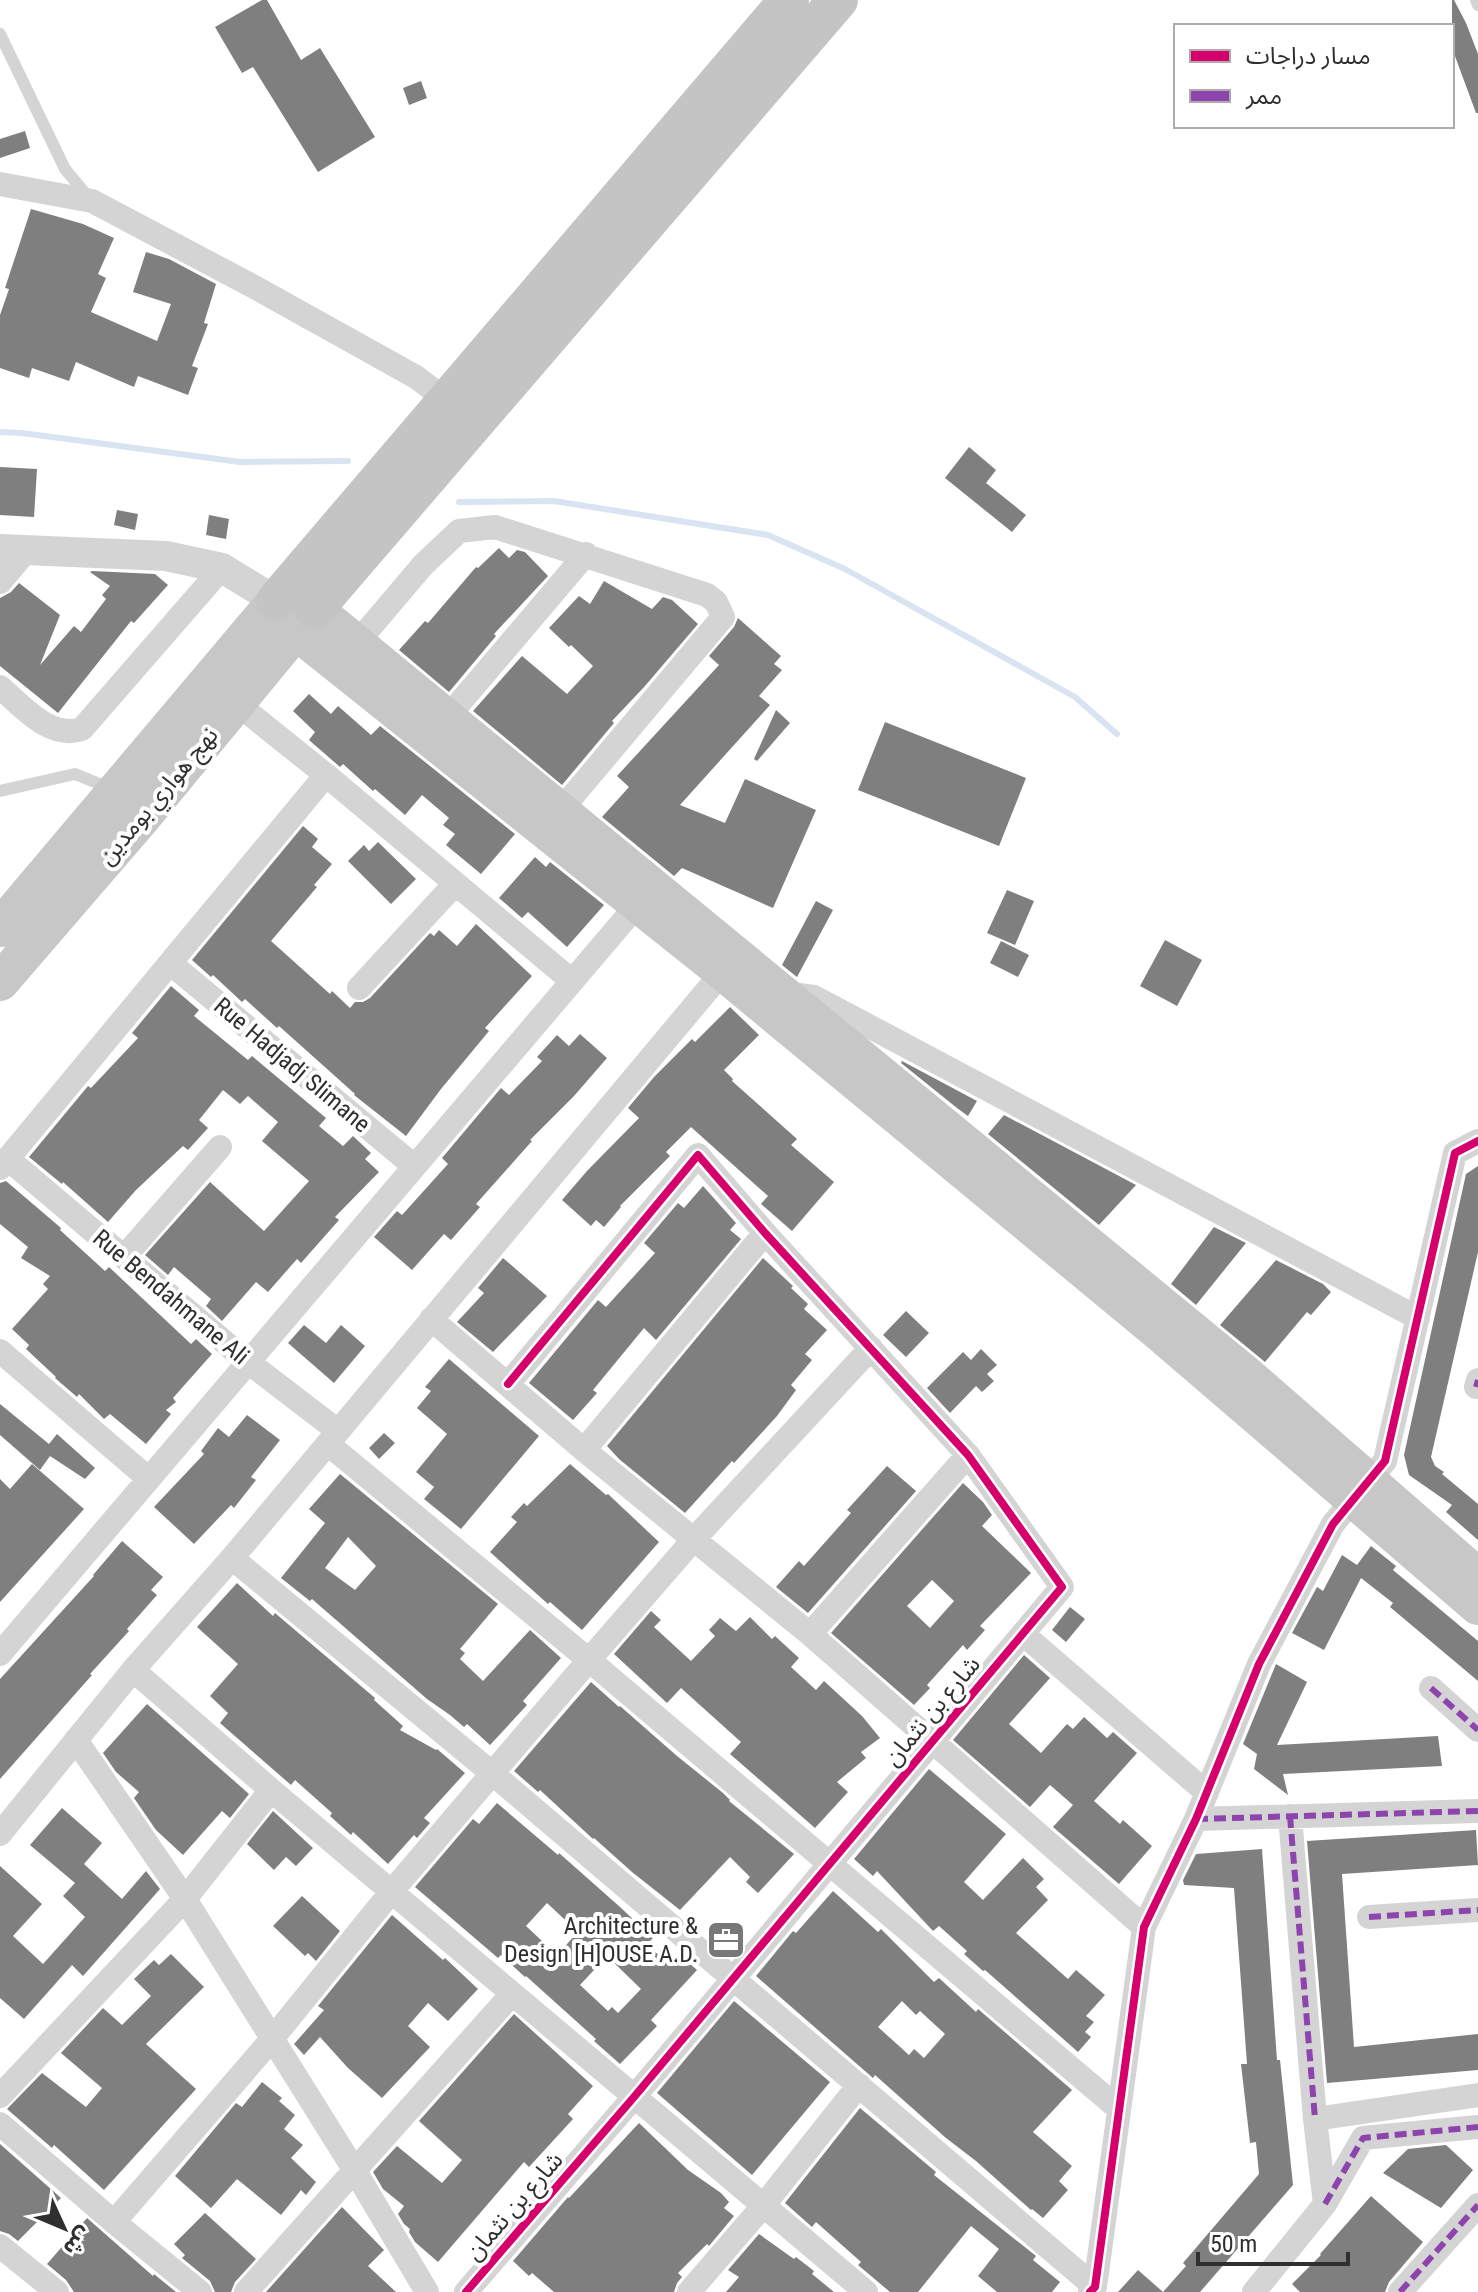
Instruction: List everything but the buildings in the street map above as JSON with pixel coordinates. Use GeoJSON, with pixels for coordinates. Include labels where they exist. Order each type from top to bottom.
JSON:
{"type":"FeatureCollection","features":[{"type":"Feature","properties":{"kind":"highway"},"geometry":{"type":"LineString","coordinates":[[295,614],[543,316],[789,0]]}},
{"type":"Feature","properties":{"kind":"highway"},"geometry":{"type":"LineString","coordinates":[[543,316],[838,0]]}},
{"type":"Feature","properties":{"kind":"main road"},"geometry":{"type":"LineString","coordinates":[[295,614],[356,644],[560,811],[728,964],[1158,1331],[1478,1577]]}},
{"type":"Feature","properties":{"kind":"main road"},"geometry":{"type":"LineString","coordinates":[[295,614],[637,905],[728,964],[777,991],[1250,1378],[1478,1606]]}},
{"type":"Feature","properties":{"kind":"main road","name":"نهج هواري بومدين"},"geometry":{"type":"LineString","coordinates":[[0,928],[235,702],[295,614]]}},
{"type":"Feature","properties":{"kind":"main road","name":"نهج هواري بومدين"},"geometry":{"type":"LineString","coordinates":[[0,982],[129,803],[295,614]]}},
{"type":"Feature","properties":{"kind":"street"},"geometry":{"type":"LineString","coordinates":[[0,184],[92,201],[416,377],[459,416]]}},
{"type":"Feature","properties":{"kind":"street"},"geometry":{"type":"LineString","coordinates":[[356,644],[423,565],[459,531],[495,527],[707,595],[716,602],[723,617],[560,811]]}},
{"type":"Feature","properties":{"kind":"street"},"geometry":{"type":"LineString","coordinates":[[0,582],[13,550],[166,556],[222,568],[295,614]]}},
{"type":"Feature","properties":{"kind":"street"},"geometry":{"type":"LineString","coordinates":[[446,719],[586,554]]}},
{"type":"Feature","properties":{"kind":"street"},"geometry":{"type":"LineString","coordinates":[[0,687],[47,726],[67,732],[82,729],[222,568]]}},
{"type":"Feature","properties":{"kind":"street"},"geometry":{"type":"LineString","coordinates":[[235,702],[572,981]]}},
{"type":"Feature","properties":{"kind":"street"},"geometry":{"type":"LineString","coordinates":[[4,1163],[326,775]]}},
{"type":"Feature","properties":{"kind":"street"},"geometry":{"type":"LineString","coordinates":[[359,988],[455,884]]}},
{"type":"Feature","properties":{"kind":"street"},"geometry":{"type":"LineString","coordinates":[[0,1654],[637,905]]}},
{"type":"Feature","properties":{"kind":"street","name":"Rue Hadjadj Slimane"},"geometry":{"type":"LineString","coordinates":[[170,963],[414,1166]]}},
{"type":"Feature","properties":{"kind":"street"},"geometry":{"type":"LineString","coordinates":[[0,1834],[133,1670],[232,1558],[728,964]]}},
{"type":"Feature","properties":{"kind":"street"},"geometry":{"type":"LineString","coordinates":[[777,991],[814,997],[1418,1318]]}},
{"type":"Feature","properties":{"kind":"street"},"geometry":{"type":"LineString","coordinates":[[1092,2289],[1144,1927],[1196,1819],[1259,1664],[1333,1524],[1385,1461],[1455,1153],[1478,1141]]}},
{"type":"Feature","properties":{"kind":"street"},"geometry":{"type":"LineString","coordinates":[[124,1257],[220,1147]]}},
{"type":"Feature","properties":{"kind":"street","name":"شارع بن نثمان"},"geometry":{"type":"LineString","coordinates":[[466,2292],[634,2097],[1062,1587],[968,1455],[698,1155],[508,1384]]}},
{"type":"Feature","properties":{"kind":"street","name":"Rue Bendahmane Ali"},"geometry":{"type":"LineString","coordinates":[[4,1163],[124,1257],[248,1362],[589,1660],[1119,2109]]}},
{"type":"Feature","properties":{"kind":"street"},"geometry":{"type":"LineString","coordinates":[[584,1450],[765,1233]]}},
{"type":"Feature","properties":{"kind":"street"},"geometry":{"type":"LineString","coordinates":[[431,1319],[584,1450],[810,1634],[1144,1927]]}},
{"type":"Feature","properties":{"kind":"street"},"geometry":{"type":"LineString","coordinates":[[114,2222],[272,2039],[392,1891],[589,1660],[694,1539],[871,1348]]}},
{"type":"Feature","properties":{"kind":"street"},"geometry":{"type":"LineString","coordinates":[[0,1351],[149,1479]]}},
{"type":"Feature","properties":{"kind":"street"},"geometry":{"type":"LineString","coordinates":[[810,1634],[968,1455]]}},
{"type":"Feature","properties":{"kind":"street"},"geometry":{"type":"LineString","coordinates":[[232,1558],[493,1774],[859,2085],[1092,2289]]}},
{"type":"Feature","properties":{"kind":"street"},"geometry":{"type":"LineString","coordinates":[[1023,1634],[1207,1793]]}},
{"type":"Feature","properties":{"kind":"street"},"geometry":{"type":"LineString","coordinates":[[133,1670],[866,2292]]}},
{"type":"Feature","properties":{"kind":"street"},"geometry":{"type":"LineString","coordinates":[[1431,1688],[1478,1730]]}},
{"type":"Feature","properties":{"kind":"street"},"geometry":{"type":"LineString","coordinates":[[76,1740],[185,1899],[427,2292]]}},
{"type":"Feature","properties":{"kind":"street"},"geometry":{"type":"LineString","coordinates":[[0,2096],[185,1899],[271,1790]]}},
{"type":"Feature","properties":{"kind":"street"},"geometry":{"type":"LineString","coordinates":[[1196,1819],[1478,1811]]}},
{"type":"Feature","properties":{"kind":"street"},"geometry":{"type":"LineString","coordinates":[[1290,1816],[1325,2204]]}},
{"type":"Feature","properties":{"kind":"street"},"geometry":{"type":"LineString","coordinates":[[1369,1917],[1478,1910]]}},
{"type":"Feature","properties":{"kind":"street"},"geometry":{"type":"LineString","coordinates":[[246,2292],[512,1994]]}},
{"type":"Feature","properties":{"kind":"street"},"geometry":{"type":"LineString","coordinates":[[689,2292],[763,2206],[859,2085]]}},
{"type":"Feature","properties":{"kind":"street"},"geometry":{"type":"LineString","coordinates":[[1315,2119],[1478,2095]]}},
{"type":"Feature","properties":{"kind":"street"},"geometry":{"type":"LineString","coordinates":[[0,2124],[200,2292]]}},
{"type":"Feature","properties":{"kind":"street"},"geometry":{"type":"LineString","coordinates":[[1254,2292],[1325,2204],[1363,2138],[1478,2127]]}},
{"type":"Feature","properties":{"kind":"street"},"geometry":{"type":"LineString","coordinates":[[1400,2292],[1478,2205]]}},
{"type":"Feature","properties":{"kind":"street"},"geometry":{"type":"LineString","coordinates":[[0,2246],[57,2292]]}},
{"type":"Feature","properties":{"kind":"lane"},"geometry":{"type":"LineString","coordinates":[[0,34],[65,169],[92,201]]}},
{"type":"Feature","properties":{"kind":"lane"},"geometry":{"type":"LineString","coordinates":[[0,791],[75,774],[129,803]]}},
{"type":"Feature","properties":{"kind":"waterway"},"geometry":{"type":"LineString","coordinates":[[0,432],[240,462],[348,461]]}},
{"type":"Feature","properties":{"kind":"waterway"},"geometry":{"type":"LineString","coordinates":[[459,502],[554,501],[768,535],[845,569],[1075,697],[1117,734]]}},
{"type":"Feature","properties":{"kind":"marked path"},"geometry":{"type":"LineString","coordinates":[[1476,1387],[1478,1380]]}},
{"type":"Feature","properties":{"kind":"marked path"},"geometry":{"type":"LineString","coordinates":[[1431,1688],[1478,1730]]}},
{"type":"Feature","properties":{"kind":"marked path"},"geometry":{"type":"LineString","coordinates":[[1196,1819],[1478,1811]]}},
{"type":"Feature","properties":{"kind":"marked path"},"geometry":{"type":"LineString","coordinates":[[1290,1816],[1315,2119]]}},
{"type":"Feature","properties":{"kind":"marked path"},"geometry":{"type":"LineString","coordinates":[[1369,1917],[1478,1910]]}},
{"type":"Feature","properties":{"kind":"marked path"},"geometry":{"type":"LineString","coordinates":[[1325,2204],[1363,2138],[1478,2127]]}},
{"type":"Feature","properties":{"kind":"marked path"},"geometry":{"type":"LineString","coordinates":[[1400,2292],[1478,2205]]}},
{"type":"Feature","properties":{"kind":"cycle path"},"geometry":{"type":"LineString","coordinates":[[1090,2292],[1095,2287],[1144,1927],[1196,1819],[1259,1664],[1333,1524],[1385,1461],[1455,1153],[1478,1141]]}},
{"type":"Feature","properties":{"kind":"cycle path"},"geometry":{"type":"LineString","coordinates":[[466,2292],[634,2097],[1062,1587],[968,1455],[698,1155],[508,1384]]}},
{"type":"Feature","properties":{"kind":"place","name":"Architecture & Design [H]OUSE A.D."},"geometry":{"type":"Point","coordinates":[726,1940]}}]}
